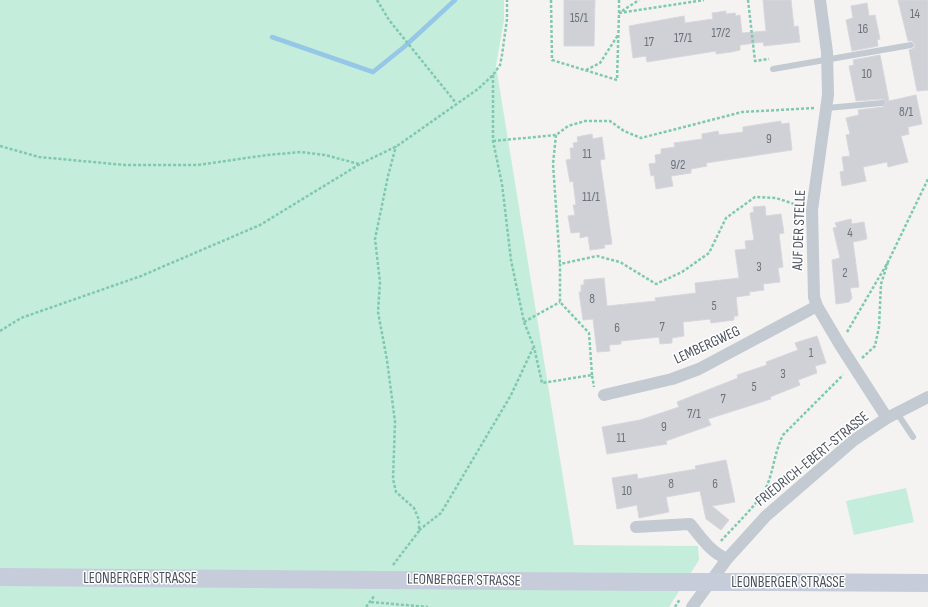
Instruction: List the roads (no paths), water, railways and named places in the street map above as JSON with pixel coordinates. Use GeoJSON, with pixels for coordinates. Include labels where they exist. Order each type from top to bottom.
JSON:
{"type":"FeatureCollection","features":[{"type":"Feature","properties":{"kind":"main road","name":"LEONBERGER STRASSE"},"geometry":{"type":"LineString","coordinates":[[0,577],[653,582],[928,582]]}},
{"type":"Feature","properties":{"kind":"street","name":"AUF DER STELLE"},"geometry":{"type":"LineString","coordinates":[[820,0],[827,59],[827,108],[812,210],[814,297],[816,306],[853,365],[892,416]]}},
{"type":"Feature","properties":{"kind":"street","name":"LEMBERGWEG"},"geometry":{"type":"LineString","coordinates":[[604,395],[672,379],[699,369],[816,306]]}},
{"type":"Feature","properties":{"kind":"street","name":"FRIEDRICH-EBERT-STRASSE"},"geometry":{"type":"LineString","coordinates":[[692,607],[727,559],[766,516],[854,440],[892,416],[928,397]]}},
{"type":"Feature","properties":{"kind":"street"},"geometry":{"type":"LineString","coordinates":[[636,527],[690,524],[713,551],[727,559]]}},
{"type":"Feature","properties":{"kind":"lane"},"geometry":{"type":"LineString","coordinates":[[773,69],[911,45]]}},
{"type":"Feature","properties":{"kind":"lane"},"geometry":{"type":"LineString","coordinates":[[827,108],[882,103]]}},
{"type":"Feature","properties":{"kind":"lane"},"geometry":{"type":"LineString","coordinates":[[892,416],[913,437]]}},
{"type":"Feature","properties":{"kind":"waterway"},"geometry":{"type":"LineString","coordinates":[[272,37],[373,72],[404,47],[455,0]]}}]}
